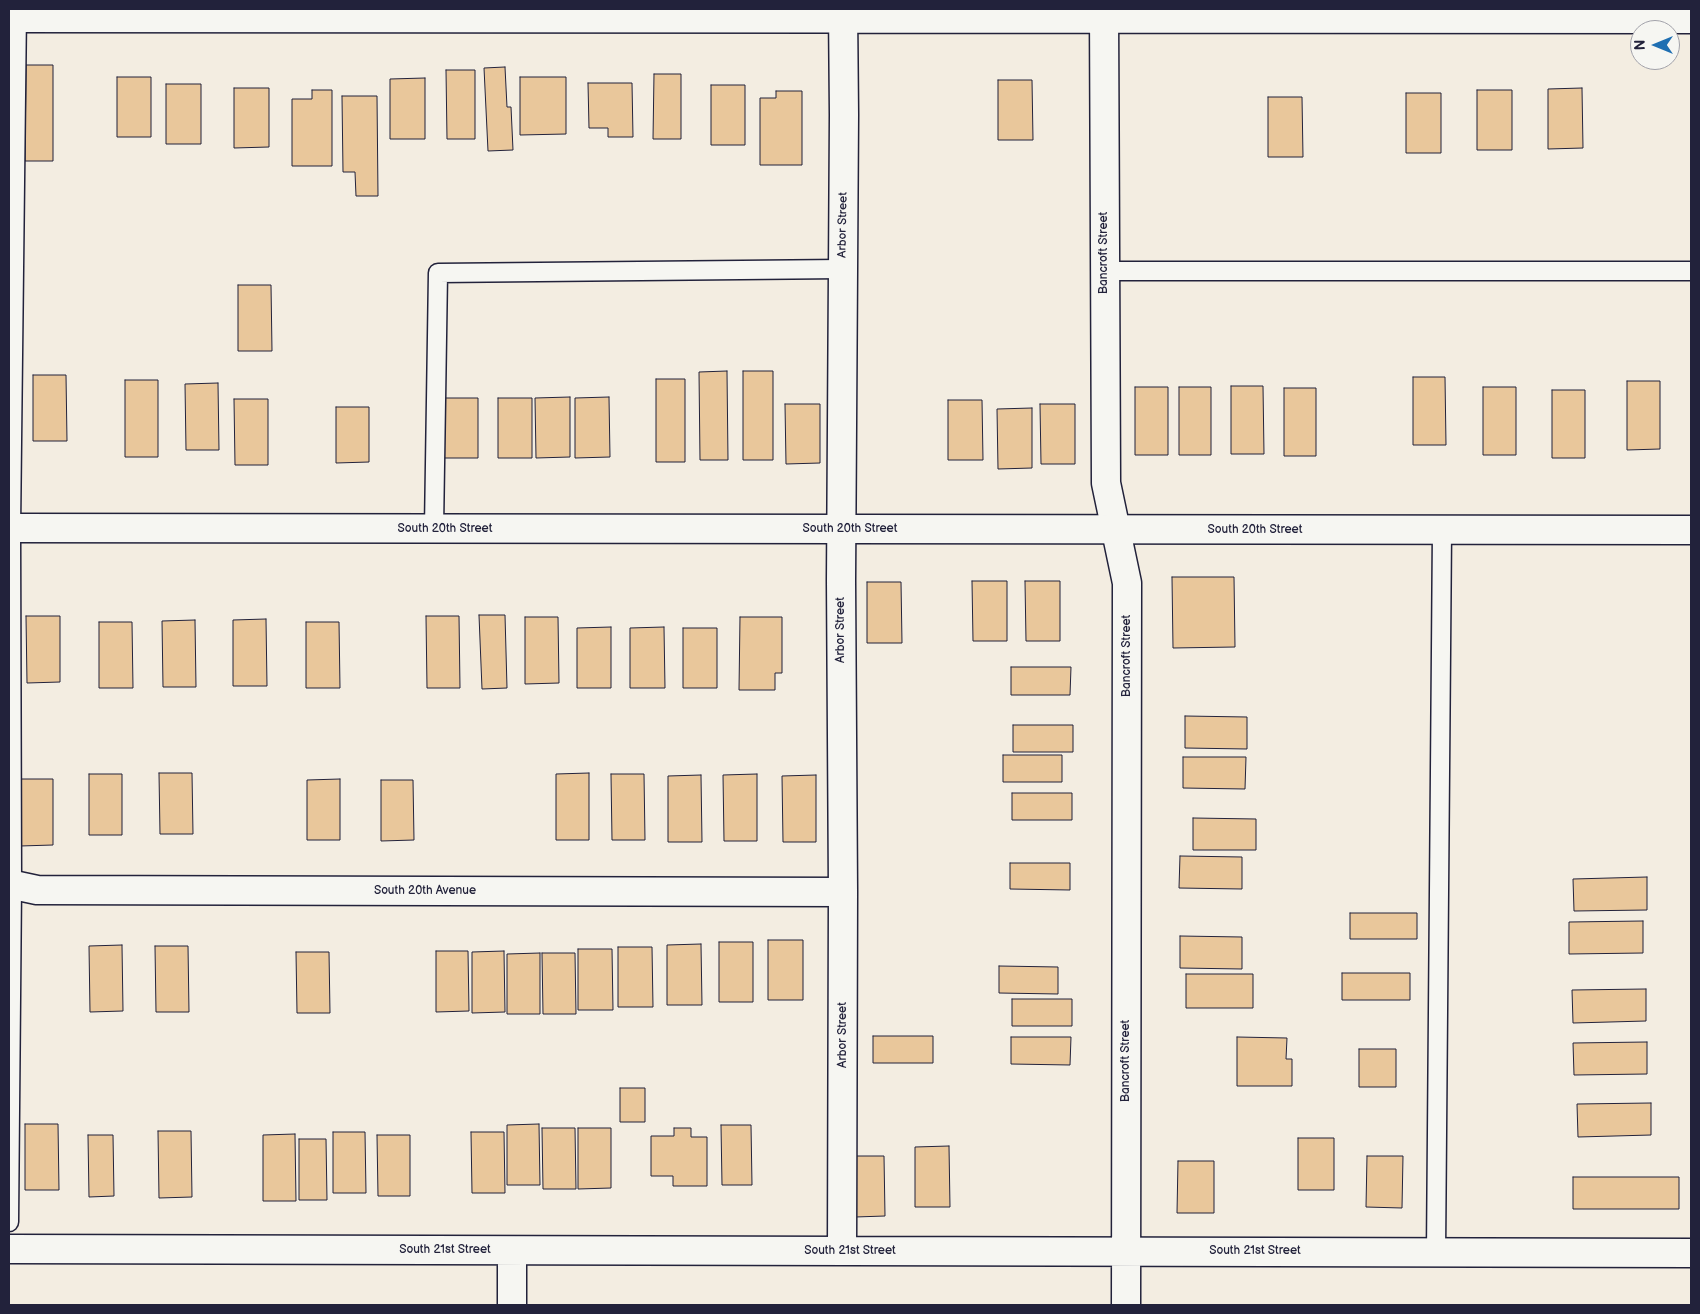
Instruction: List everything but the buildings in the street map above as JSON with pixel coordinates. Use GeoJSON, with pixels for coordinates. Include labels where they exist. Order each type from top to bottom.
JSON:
{"type":"FeatureCollection","features":[{"type":"Feature","properties":{"kind":"street","name":"Arbor Street"},"geometry":{"type":"LineString","coordinates":[[842,1251],[843,892],[841,580],[843,14]]}},
{"type":"Feature","properties":{"kind":"street"},"geometry":{"type":"LineString","coordinates":[[14,15],[1104,14],[1691,19]]}},
{"type":"Feature","properties":{"kind":"street","name":"Bancroft Street"},"geometry":{"type":"LineString","coordinates":[[1104,14],[1106,483],[1127,583],[1126,1305]]}},
{"type":"Feature","properties":{"kind":"street","name":"South 20th Street"},"geometry":{"type":"LineString","coordinates":[[10,528],[1691,530]]}},
{"type":"Feature","properties":{"kind":"street","name":"South 20th Avenue"},"geometry":{"type":"LineString","coordinates":[[10,884],[37,890],[843,892]]}},
{"type":"Feature","properties":{"kind":"street","name":"South 21st Street"},"geometry":{"type":"LineString","coordinates":[[9,1249],[1691,1253]]}},
{"type":"Feature","properties":{"kind":"street"},"geometry":{"type":"LineString","coordinates":[[512,1251],[512,1305]]}},
{"type":"Feature","properties":{"kind":"lane"},"geometry":{"type":"LineString","coordinates":[[9,1222],[10,528],[14,15]]}},
{"type":"Feature","properties":{"kind":"lane"},"geometry":{"type":"LineString","coordinates":[[434,528],[438,273],[842,269]]}},
{"type":"Feature","properties":{"kind":"lane"},"geometry":{"type":"LineString","coordinates":[[1104,271],[1691,271]]}},
{"type":"Feature","properties":{"kind":"lane"},"geometry":{"type":"LineString","coordinates":[[1436,1252],[1442,530]]}}]}
